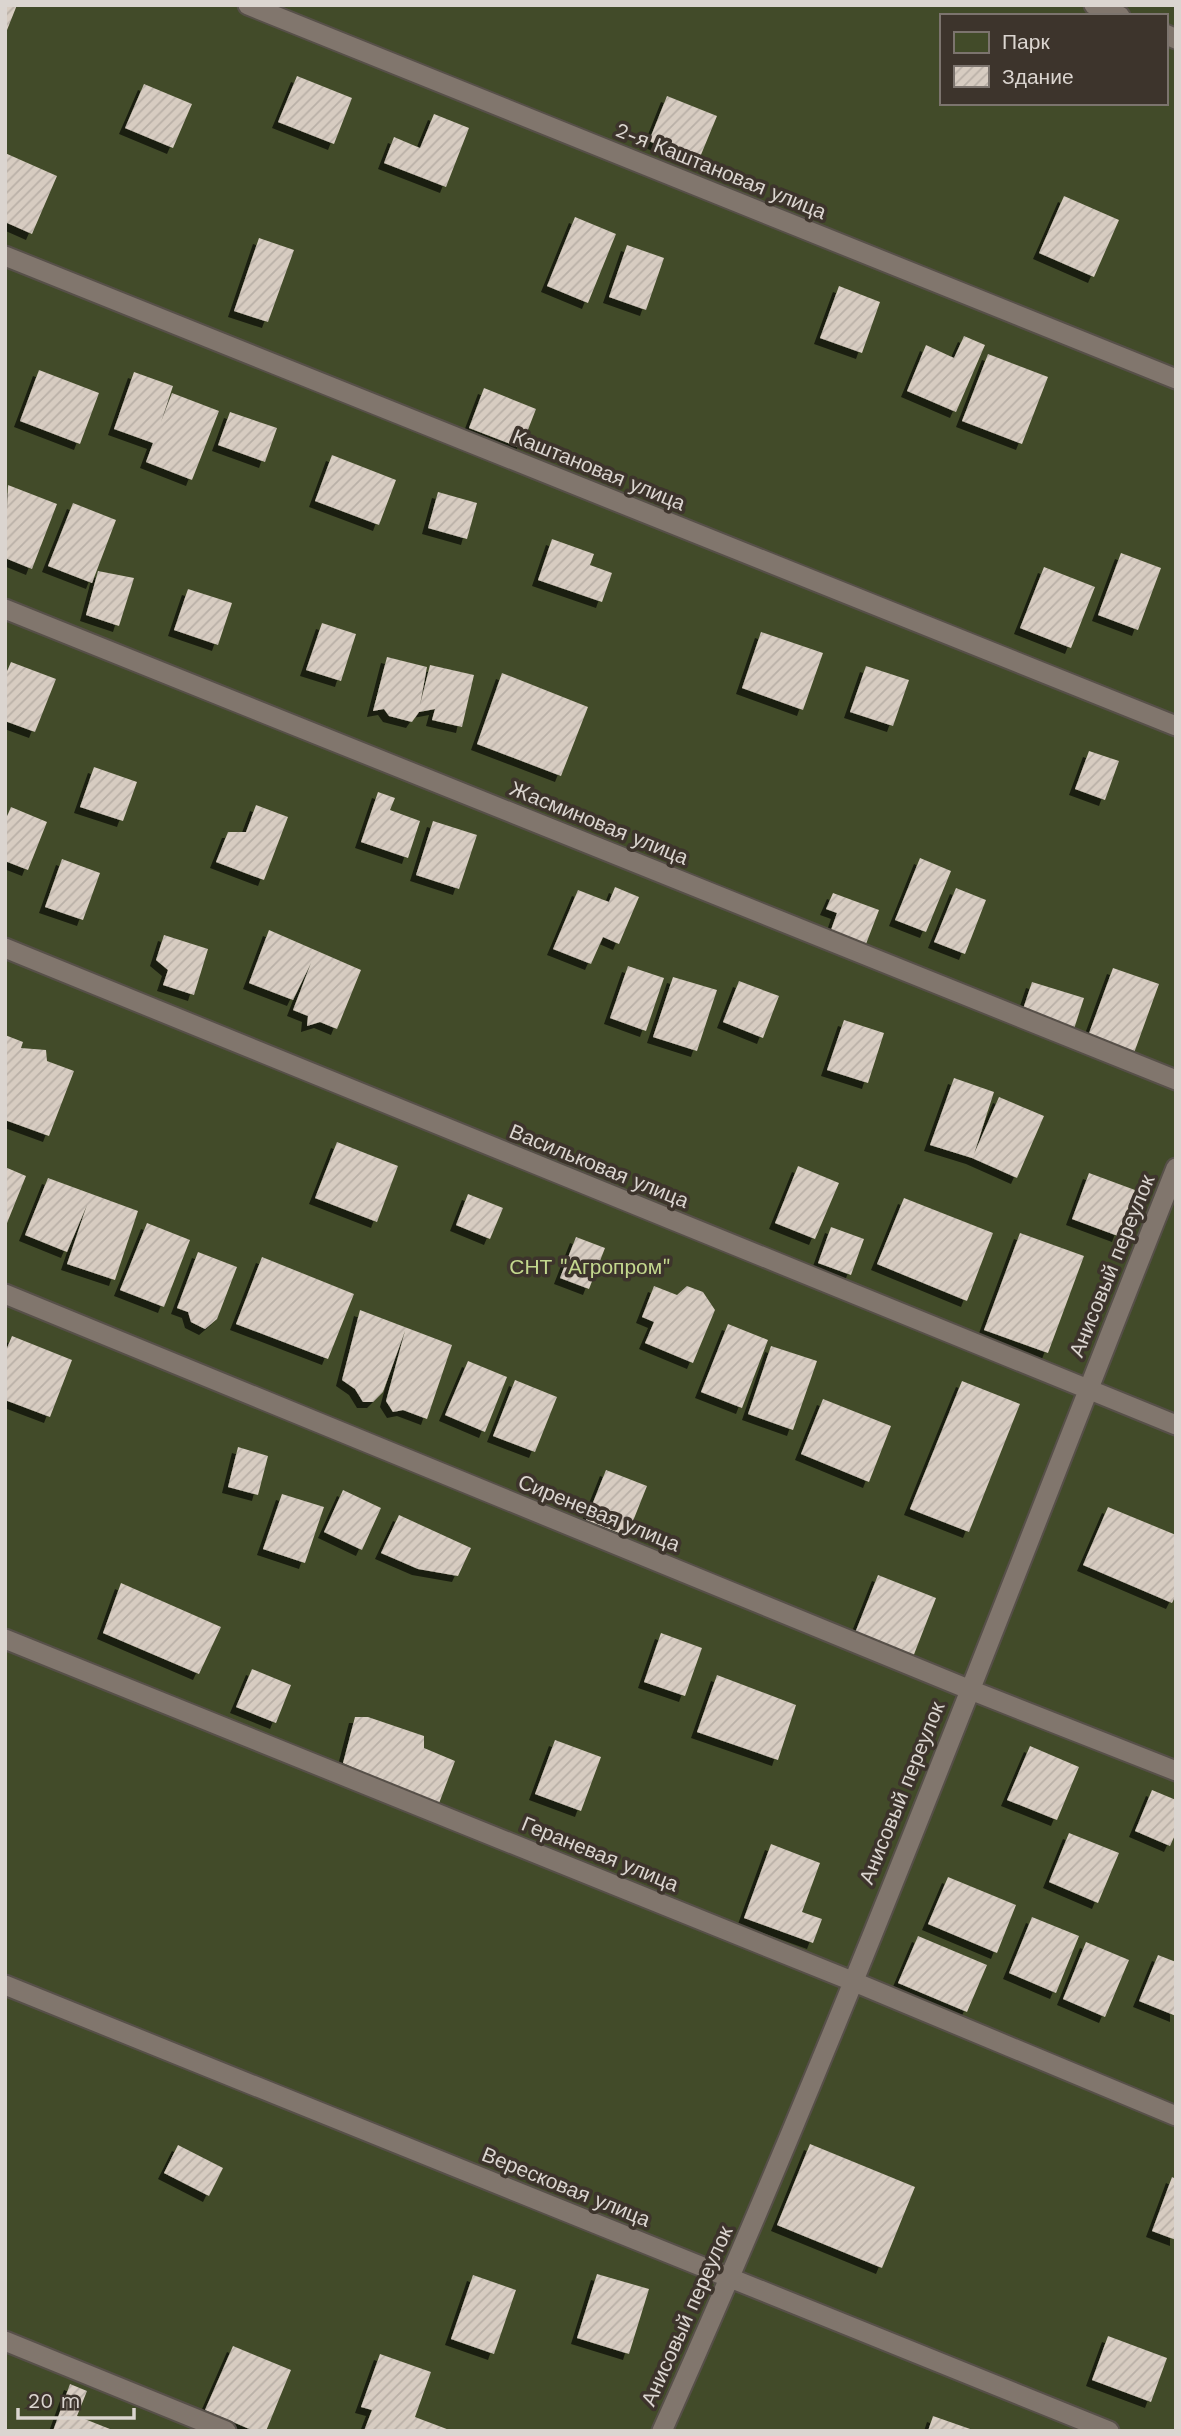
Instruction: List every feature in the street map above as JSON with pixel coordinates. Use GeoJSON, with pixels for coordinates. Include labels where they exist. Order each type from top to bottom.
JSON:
{"type":"FeatureCollection","features":[{"type":"Feature","properties":{"kind":"lane","name":"2-я Каштановая улица"},"geometry":{"type":"LineString","coordinates":[[248,5],[1176,379]]}},
{"type":"Feature","properties":{"kind":"lane"},"geometry":{"type":"LineString","coordinates":[[1094,5],[1115,14]]}},
{"type":"Feature","properties":{"kind":"lane","name":"Каштановая улица"},"geometry":{"type":"LineString","coordinates":[[5,256],[1176,726]]}},
{"type":"Feature","properties":{"kind":"lane","name":"Жасминовая улица"},"geometry":{"type":"LineString","coordinates":[[5,609],[1176,1080]]}},
{"type":"Feature","properties":{"kind":"lane","name":"Васильковая улица"},"geometry":{"type":"LineString","coordinates":[[5,948],[1176,1425]]}},
{"type":"Feature","properties":{"kind":"lane","name":"Анисовый переулок"},"geometry":{"type":"LineString","coordinates":[[662,2431],[731,2278],[1176,1168]]}},
{"type":"Feature","properties":{"kind":"lane","name":"Сиреневая улица"},"geometry":{"type":"LineString","coordinates":[[5,1294],[968,1689],[1176,1771]]}},
{"type":"Feature","properties":{"kind":"lane","name":"Гераневая улица"},"geometry":{"type":"LineString","coordinates":[[5,1639],[852,1980],[1176,2116]]}},
{"type":"Feature","properties":{"kind":"lane","name":"Вересковая улица"},"geometry":{"type":"LineString","coordinates":[[5,1985],[1109,2431]]}},
{"type":"Feature","properties":{"kind":"lane"},"geometry":{"type":"LineString","coordinates":[[5,2341],[226,2431]]}},
{"type":"Feature","properties":{"kind":"green space","name":"СНТ \"Агропром\""},"geometry":{"type":"Polygon","coordinates":[[[5,5],[1176,5],[1176,2431],[5,2431],[5,5]]]}},
{"type":"Feature","properties":{"kind":"building"},"geometry":{"type":"Polygon","coordinates":[[[5,5],[17,5],[5,35],[5,5]]]}},
{"type":"Feature","properties":{"kind":"building"},"geometry":{"type":"Polygon","coordinates":[[[297,76],[352,98],[334,144],[278,122],[297,76]]]}},
{"type":"Feature","properties":{"kind":"building"},"geometry":{"type":"Polygon","coordinates":[[[144,84],[192,104],[173,148],[125,128],[144,84]]]}},
{"type":"Feature","properties":{"kind":"building"},"geometry":{"type":"Polygon","coordinates":[[[667,96],[717,116],[698,162],[649,141],[667,96]]]}},
{"type":"Feature","properties":{"kind":"building"},"geometry":{"type":"Polygon","coordinates":[[[434,114],[469,128],[446,187],[384,163],[394,137],[420,148],[434,114]]]}},
{"type":"Feature","properties":{"kind":"building"},"geometry":{"type":"Polygon","coordinates":[[[5,153],[57,176],[32,234],[5,222],[5,153]]]}},
{"type":"Feature","properties":{"kind":"building"},"geometry":{"type":"Polygon","coordinates":[[[1064,196],[1119,220],[1094,277],[1039,253],[1064,196]]]}},
{"type":"Feature","properties":{"kind":"building"},"geometry":{"type":"Polygon","coordinates":[[[575,217],[616,234],[588,303],[547,286],[575,217]]]}},
{"type":"Feature","properties":{"kind":"building"},"geometry":{"type":"Polygon","coordinates":[[[259,238],[294,250],[268,322],[234,311],[259,238]]]}},
{"type":"Feature","properties":{"kind":"building"},"geometry":{"type":"Polygon","coordinates":[[[627,245],[664,258],[646,310],[609,297],[627,245]]]}},
{"type":"Feature","properties":{"kind":"building"},"geometry":{"type":"Polygon","coordinates":[[[839,286],[880,302],[862,353],[820,338],[839,286]]]}},
{"type":"Feature","properties":{"kind":"building"},"geometry":{"type":"Polygon","coordinates":[[[964,336],[985,345],[956,412],[907,391],[926,345],[954,358],[964,336]]]}},
{"type":"Feature","properties":{"kind":"building"},"geometry":{"type":"Polygon","coordinates":[[[988,354],[1048,377],[1022,444],[962,421],[988,354]]]}},
{"type":"Feature","properties":{"kind":"building"},"geometry":{"type":"Polygon","coordinates":[[[39,370],[99,393],[80,444],[20,421],[39,370]]]}},
{"type":"Feature","properties":{"kind":"building"},"geometry":{"type":"Polygon","coordinates":[[[134,372],[173,386],[161,422],[172,393],[219,411],[192,480],[146,462],[153,443],[114,429],[134,372]]]}},
{"type":"Feature","properties":{"kind":"building"},"geometry":{"type":"Polygon","coordinates":[[[484,388],[536,409],[521,448],[469,428],[484,388]]]}},
{"type":"Feature","properties":{"kind":"building"},"geometry":{"type":"Polygon","coordinates":[[[230,412],[277,428],[265,462],[218,445],[230,412]]]}},
{"type":"Feature","properties":{"kind":"building"},"geometry":{"type":"Polygon","coordinates":[[[332,455],[396,480],[379,525],[315,501],[332,455]]]}},
{"type":"Feature","properties":{"kind":"building"},"geometry":{"type":"Polygon","coordinates":[[[8,485],[57,504],[32,569],[5,558],[8,485]]]}},
{"type":"Feature","properties":{"kind":"building"},"geometry":{"type":"Polygon","coordinates":[[[438,492],[477,503],[467,539],[428,528],[438,492]]]}},
{"type":"Feature","properties":{"kind":"building"},"geometry":{"type":"Polygon","coordinates":[[[73,503],[116,520],[92,583],[48,566],[73,503]]]}},
{"type":"Feature","properties":{"kind":"building"},"geometry":{"type":"Polygon","coordinates":[[[552,539],[594,554],[590,565],[612,573],[602,602],[538,580],[552,539]]]}},
{"type":"Feature","properties":{"kind":"building"},"geometry":{"type":"Polygon","coordinates":[[[1121,553],[1161,568],[1138,630],[1098,615],[1121,553]]]}},
{"type":"Feature","properties":{"kind":"building"},"geometry":{"type":"Polygon","coordinates":[[[1044,567],[1095,587],[1071,648],[1020,628],[1044,567]]]}},
{"type":"Feature","properties":{"kind":"building"},"geometry":{"type":"Polygon","coordinates":[[[98,571],[134,578],[119,626],[86,615],[98,571]]]}},
{"type":"Feature","properties":{"kind":"building"},"geometry":{"type":"Polygon","coordinates":[[[188,589],[232,603],[218,645],[174,630],[188,589]]]}},
{"type":"Feature","properties":{"kind":"building"},"geometry":{"type":"Polygon","coordinates":[[[322,623],[356,634],[341,681],[306,670],[322,623]]]}},
{"type":"Feature","properties":{"kind":"building"},"geometry":{"type":"Polygon","coordinates":[[[761,632],[823,653],[803,710],[742,688],[761,632]]]}},
{"type":"Feature","properties":{"kind":"building"},"geometry":{"type":"Polygon","coordinates":[[[387,657],[427,667],[420,705],[430,665],[474,675],[462,727],[432,720],[435,709],[419,712],[412,722],[389,716],[384,709],[373,711],[387,657]]]}},
{"type":"Feature","properties":{"kind":"building"},"geometry":{"type":"Polygon","coordinates":[[[11,662],[56,679],[35,732],[5,721],[5,676],[11,662]]]}},
{"type":"Feature","properties":{"kind":"building"},"geometry":{"type":"Polygon","coordinates":[[[866,666],[909,680],[893,726],[850,712],[866,666]]]}},
{"type":"Feature","properties":{"kind":"building"},"geometry":{"type":"Polygon","coordinates":[[[502,673],[588,707],[561,776],[477,744],[502,673]]]}},
{"type":"Feature","properties":{"kind":"building"},"geometry":{"type":"Polygon","coordinates":[[[1089,751],[1119,761],[1105,800],[1075,789],[1089,751]]]}},
{"type":"Feature","properties":{"kind":"building"},"geometry":{"type":"Polygon","coordinates":[[[94,767],[137,782],[123,821],[80,807],[94,767]]]}},
{"type":"Feature","properties":{"kind":"building"},"geometry":{"type":"Polygon","coordinates":[[[378,792],[395,798],[390,810],[420,821],[408,858],[361,842],[378,792]]]}},
{"type":"Feature","properties":{"kind":"building"},"geometry":{"type":"Polygon","coordinates":[[[256,805],[288,817],[264,880],[216,862],[228,832],[246,832],[256,805]]]}},
{"type":"Feature","properties":{"kind":"building"},"geometry":{"type":"Polygon","coordinates":[[[11,807],[47,822],[28,870],[5,861],[5,821],[11,807]]]}},
{"type":"Feature","properties":{"kind":"building"},"geometry":{"type":"Polygon","coordinates":[[[433,821],[477,835],[459,889],[416,875],[433,821]]]}},
{"type":"Feature","properties":{"kind":"building"},"geometry":{"type":"Polygon","coordinates":[[[920,858],[951,871],[926,932],[895,920],[920,858]]]}},
{"type":"Feature","properties":{"kind":"building"},"geometry":{"type":"Polygon","coordinates":[[[62,859],[100,873],[83,920],[45,907],[62,859]]]}},
{"type":"Feature","properties":{"kind":"building"},"geometry":{"type":"Polygon","coordinates":[[[615,887],[639,897],[619,944],[603,937],[591,964],[553,949],[578,890],[609,902],[615,887]]]}},
{"type":"Feature","properties":{"kind":"building"},"geometry":{"type":"Polygon","coordinates":[[[956,888],[986,900],[965,954],[934,942],[956,888]]]}},
{"type":"Feature","properties":{"kind":"building"},"geometry":{"type":"Polygon","coordinates":[[[833,893],[879,910],[866,944],[831,930],[837,913],[826,909],[833,893]]]}},
{"type":"Feature","properties":{"kind":"building"},"geometry":{"type":"Polygon","coordinates":[[[269,930],[361,970],[337,1029],[320,1022],[307,1026],[308,1016],[293,1010],[311,963],[293,1000],[249,983],[269,930]]]}},
{"type":"Feature","properties":{"kind":"building"},"geometry":{"type":"Polygon","coordinates":[[[164,935],[208,949],[194,995],[163,985],[168,970],[156,960],[164,935]]]}},
{"type":"Feature","properties":{"kind":"building"},"geometry":{"type":"Polygon","coordinates":[[[628,966],[664,978],[646,1031],[610,1018],[628,966]]]}},
{"type":"Feature","properties":{"kind":"building"},"geometry":{"type":"Polygon","coordinates":[[[1113,968],[1159,984],[1134,1053],[1088,1036],[1113,968]]]}},
{"type":"Feature","properties":{"kind":"building"},"geometry":{"type":"Polygon","coordinates":[[[673,977],[717,990],[697,1051],[653,1037],[673,977]]]}},
{"type":"Feature","properties":{"kind":"building"},"geometry":{"type":"Polygon","coordinates":[[[739,981],[779,996],[763,1038],[723,1022],[739,981]]]}},
{"type":"Feature","properties":{"kind":"building"},"geometry":{"type":"Polygon","coordinates":[[[1032,982],[1084,998],[1074,1029],[1022,1012],[1032,982]]]}},
{"type":"Feature","properties":{"kind":"building"},"geometry":{"type":"Polygon","coordinates":[[[844,1020],[884,1033],[868,1083],[827,1070],[844,1020]]]}},
{"type":"Feature","properties":{"kind":"building"},"geometry":{"type":"Polygon","coordinates":[[[5,1035],[23,1042],[21,1048],[46,1050],[47,1061],[74,1071],[49,1136],[5,1120],[5,1035]]]}},
{"type":"Feature","properties":{"kind":"building"},"geometry":{"type":"Polygon","coordinates":[[[954,1078],[994,1092],[974,1154],[999,1097],[1044,1116],[1017,1178],[972,1158],[930,1145],[954,1078]]]}},
{"type":"Feature","properties":{"kind":"building"},"geometry":{"type":"Polygon","coordinates":[[[337,1142],[398,1166],[377,1222],[315,1198],[337,1142]]]}},
{"type":"Feature","properties":{"kind":"building"},"geometry":{"type":"Polygon","coordinates":[[[798,1166],[839,1183],[815,1239],[775,1223],[798,1166]]]}},
{"type":"Feature","properties":{"kind":"building"},"geometry":{"type":"Polygon","coordinates":[[[5,1167],[26,1176],[5,1228],[5,1167]]]}},
{"type":"Feature","properties":{"kind":"building"},"geometry":{"type":"Polygon","coordinates":[[[1089,1173],[1135,1190],[1118,1236],[1072,1219],[1089,1173]]]}},
{"type":"Feature","properties":{"kind":"building"},"geometry":{"type":"Polygon","coordinates":[[[48,1178],[138,1211],[115,1280],[67,1264],[87,1205],[67,1252],[25,1235],[48,1178]]]}},
{"type":"Feature","properties":{"kind":"building"},"geometry":{"type":"Polygon","coordinates":[[[468,1194],[503,1208],[490,1239],[456,1225],[468,1194]]]}},
{"type":"Feature","properties":{"kind":"building"},"geometry":{"type":"Polygon","coordinates":[[[904,1198],[993,1233],[967,1301],[877,1264],[904,1198]]]}},
{"type":"Feature","properties":{"kind":"building"},"geometry":{"type":"Polygon","coordinates":[[[147,1223],[190,1240],[164,1307],[120,1290],[147,1223]]]}},
{"type":"Feature","properties":{"kind":"building"},"geometry":{"type":"Polygon","coordinates":[[[831,1227],[864,1239],[851,1275],[818,1263],[831,1227]]]}},
{"type":"Feature","properties":{"kind":"building"},"geometry":{"type":"Polygon","coordinates":[[[1020,1233],[1084,1256],[1048,1353],[984,1330],[1020,1233]]]}},
{"type":"Feature","properties":{"kind":"building"},"geometry":{"type":"Polygon","coordinates":[[[576,1237],[605,1248],[589,1289],[560,1278],[576,1237]]]}},
{"type":"Feature","properties":{"kind":"building"},"geometry":{"type":"Polygon","coordinates":[[[198,1252],[237,1267],[217,1319],[205,1329],[191,1322],[188,1312],[177,1308],[198,1252]]]}},
{"type":"Feature","properties":{"kind":"building"},"geometry":{"type":"Polygon","coordinates":[[[262,1257],[354,1294],[328,1359],[236,1324],[262,1257]]]}},
{"type":"Feature","properties":{"kind":"building"},"geometry":{"type":"Polygon","coordinates":[[[654,1286],[677,1295],[687,1286],[703,1292],[715,1310],[693,1363],[645,1343],[654,1322],[642,1317],[654,1286]]]}},
{"type":"Feature","properties":{"kind":"building"},"geometry":{"type":"Polygon","coordinates":[[[360,1310],[452,1345],[427,1419],[403,1410],[393,1412],[386,1401],[405,1331],[383,1392],[373,1402],[363,1402],[355,1389],[342,1380],[360,1310]]]}},
{"type":"Feature","properties":{"kind":"building"},"geometry":{"type":"Polygon","coordinates":[[[728,1324],[768,1340],[742,1408],[701,1392],[728,1324]]]}},
{"type":"Feature","properties":{"kind":"building"},"geometry":{"type":"Polygon","coordinates":[[[12,1336],[72,1360],[50,1417],[5,1400],[5,1353],[12,1336]]]}},
{"type":"Feature","properties":{"kind":"building"},"geometry":{"type":"Polygon","coordinates":[[[771,1346],[817,1361],[793,1430],[748,1414],[771,1346]]]}},
{"type":"Feature","properties":{"kind":"building"},"geometry":{"type":"Polygon","coordinates":[[[468,1361],[507,1377],[485,1432],[445,1415],[468,1361]]]}},
{"type":"Feature","properties":{"kind":"building"},"geometry":{"type":"Polygon","coordinates":[[[515,1380],[557,1397],[535,1452],[493,1436],[515,1380]]]}},
{"type":"Feature","properties":{"kind":"building"},"geometry":{"type":"Polygon","coordinates":[[[962,1381],[1020,1404],[969,1532],[910,1509],[962,1381]]]}},
{"type":"Feature","properties":{"kind":"building"},"geometry":{"type":"Polygon","coordinates":[[[823,1399],[891,1426],[869,1482],[801,1454],[823,1399]]]}},
{"type":"Feature","properties":{"kind":"building"},"geometry":{"type":"Polygon","coordinates":[[[238,1447],[268,1456],[258,1495],[228,1487],[238,1447]]]}},
{"type":"Feature","properties":{"kind":"building"},"geometry":{"type":"Polygon","coordinates":[[[606,1470],[647,1486],[627,1536],[586,1520],[606,1470]]]}},
{"type":"Feature","properties":{"kind":"building"},"geometry":{"type":"Polygon","coordinates":[[[343,1490],[381,1508],[362,1550],[324,1532],[343,1490]]]}},
{"type":"Feature","properties":{"kind":"building"},"geometry":{"type":"Polygon","coordinates":[[[282,1494],[324,1507],[305,1563],[263,1549],[282,1494]]]}},
{"type":"Feature","properties":{"kind":"building"},"geometry":{"type":"Polygon","coordinates":[[[1108,1507],[1176,1535],[1176,1595],[1172,1603],[1083,1565],[1108,1507]]]}},
{"type":"Feature","properties":{"kind":"building"},"geometry":{"type":"Polygon","coordinates":[[[399,1515],[471,1548],[458,1576],[418,1569],[381,1553],[399,1515]]]}},
{"type":"Feature","properties":{"kind":"building"},"geometry":{"type":"Polygon","coordinates":[[[878,1575],[936,1598],[913,1657],[855,1633],[878,1575]]]}},
{"type":"Feature","properties":{"kind":"building"},"geometry":{"type":"Polygon","coordinates":[[[121,1583],[221,1627],[199,1674],[103,1633],[121,1583]]]}},
{"type":"Feature","properties":{"kind":"building"},"geometry":{"type":"Polygon","coordinates":[[[661,1633],[702,1648],[685,1696],[644,1682],[661,1633]]]}},
{"type":"Feature","properties":{"kind":"building"},"geometry":{"type":"Polygon","coordinates":[[[252,1669],[291,1685],[276,1723],[236,1707],[252,1669]]]}},
{"type":"Feature","properties":{"kind":"building"},"geometry":{"type":"Polygon","coordinates":[[[717,1675],[796,1705],[778,1760],[697,1732],[717,1675]]]}},
{"type":"Feature","properties":{"kind":"building"},"geometry":{"type":"Polygon","coordinates":[[[355,1717],[368,1717],[424,1736],[424,1748],[455,1761],[438,1806],[343,1763],[355,1717]]]}},
{"type":"Feature","properties":{"kind":"building"},"geometry":{"type":"Polygon","coordinates":[[[555,1740],[601,1757],[581,1811],[535,1794],[555,1740]]]}},
{"type":"Feature","properties":{"kind":"building"},"geometry":{"type":"Polygon","coordinates":[[[1030,1746],[1079,1767],[1057,1820],[1007,1800],[1030,1746]]]}},
{"type":"Feature","properties":{"kind":"building"},"geometry":{"type":"Polygon","coordinates":[[[1152,1790],[1176,1800],[1176,1833],[1170,1846],[1135,1831],[1152,1790]]]}},
{"type":"Feature","properties":{"kind":"building"},"geometry":{"type":"Polygon","coordinates":[[[1069,1833],[1119,1853],[1098,1903],[1049,1882],[1069,1833]]]}},
{"type":"Feature","properties":{"kind":"building"},"geometry":{"type":"Polygon","coordinates":[[[771,1844],[820,1863],[802,1912],[822,1919],[813,1943],[744,1918],[771,1844]]]}},
{"type":"Feature","properties":{"kind":"building"},"geometry":{"type":"Polygon","coordinates":[[[948,1877],[1016,1905],[997,1953],[928,1924],[948,1877]]]}},
{"type":"Feature","properties":{"kind":"building"},"geometry":{"type":"Polygon","coordinates":[[[1032,1917],[1079,1936],[1056,1993],[1009,1973],[1032,1917]]]}},
{"type":"Feature","properties":{"kind":"building"},"geometry":{"type":"Polygon","coordinates":[[[918,1936],[987,1965],[967,2012],[898,1983],[918,1936]]]}},
{"type":"Feature","properties":{"kind":"building"},"geometry":{"type":"Polygon","coordinates":[[[1086,1942],[1129,1960],[1105,2017],[1063,1999],[1086,1942]]]}},
{"type":"Feature","properties":{"kind":"building"},"geometry":{"type":"Polygon","coordinates":[[[1158,1955],[1176,1962],[1176,2016],[1139,2001],[1158,1955]]]}},
{"type":"Feature","properties":{"kind":"building"},"geometry":{"type":"Polygon","coordinates":[[[810,2144],[915,2187],[882,2268],[777,2225],[810,2144]]]}},
{"type":"Feature","properties":{"kind":"building"},"geometry":{"type":"Polygon","coordinates":[[[178,2145],[223,2168],[209,2196],[164,2173],[178,2145]]]}},
{"type":"Feature","properties":{"kind":"building"},"geometry":{"type":"Polygon","coordinates":[[[1172,2177],[1176,2179],[1176,2240],[1152,2231],[1172,2177]]]}},
{"type":"Feature","properties":{"kind":"building"},"geometry":{"type":"Polygon","coordinates":[[[597,2274],[649,2289],[629,2354],[577,2338],[597,2274]]]}},
{"type":"Feature","properties":{"kind":"building"},"geometry":{"type":"Polygon","coordinates":[[[473,2275],[516,2290],[494,2354],[451,2339],[473,2275]]]}},
{"type":"Feature","properties":{"kind":"building"},"geometry":{"type":"Polygon","coordinates":[[[1108,2336],[1167,2358],[1151,2402],[1092,2380],[1108,2336]]]}},
{"type":"Feature","properties":{"kind":"building"},"geometry":{"type":"Polygon","coordinates":[[[233,2346],[291,2370],[266,2431],[254,2431],[205,2410],[233,2346]]]}},
{"type":"Feature","properties":{"kind":"building"},"geometry":{"type":"Polygon","coordinates":[[[380,2354],[431,2372],[415,2417],[452,2431],[364,2431],[372,2410],[361,2407],[380,2354]]]}},
{"type":"Feature","properties":{"kind":"building"},"geometry":{"type":"Polygon","coordinates":[[[70,2384],[87,2391],[77,2416],[115,2431],[53,2431],[70,2384]]]}},
{"type":"Feature","properties":{"kind":"building"},"geometry":{"type":"Polygon","coordinates":[[[933,2416],[973,2430],[973,2431],[928,2431],[933,2416]]]}}]}
